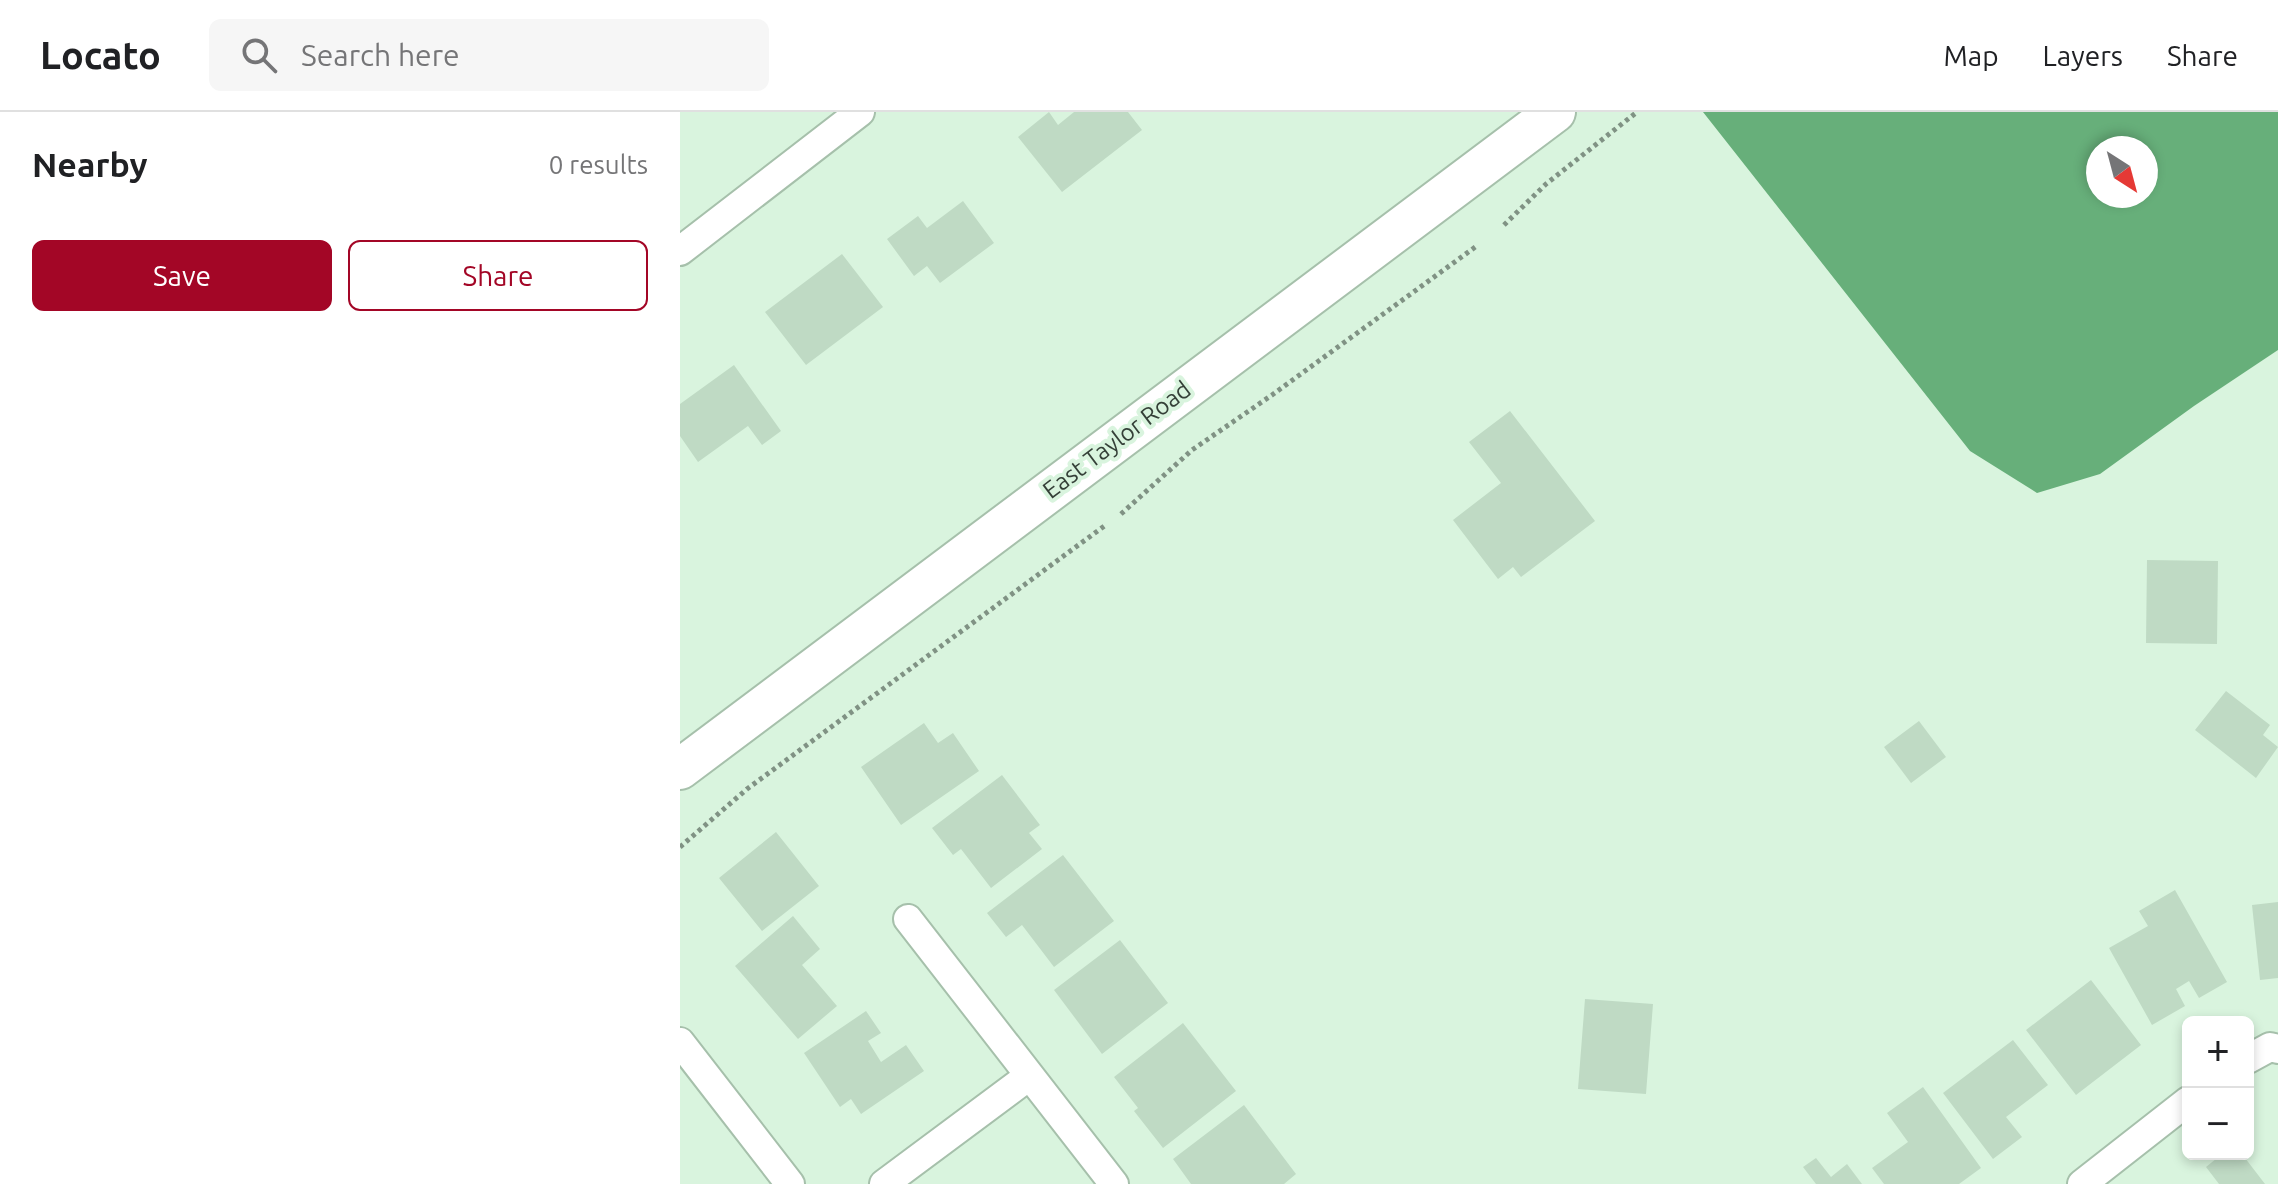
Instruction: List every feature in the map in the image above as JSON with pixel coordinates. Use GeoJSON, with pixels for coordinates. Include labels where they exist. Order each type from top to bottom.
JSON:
{"type":"FeatureCollection","features":[{"type":"Feature","properties":{"kind":"main road","name":"East Taylor Road"},"geometry":{"type":"LineString","coordinates":[[680,769],[1555,112]]}},
{"type":"Feature","properties":{"kind":"street"},"geometry":{"type":"LineString","coordinates":[[680,251],[860,112]]}},
{"type":"Feature","properties":{"kind":"street"},"geometry":{"type":"LineString","coordinates":[[908,919],[1114,1184]]}},
{"type":"Feature","properties":{"kind":"street"},"geometry":{"type":"LineString","coordinates":[[680,1042],[790,1184]]}},
{"type":"Feature","properties":{"kind":"street"},"geometry":{"type":"LineString","coordinates":[[2254,1056],[2270,1047],[2278,1049]]}},
{"type":"Feature","properties":{"kind":"street"},"geometry":{"type":"LineString","coordinates":[[884,1184],[1029,1076]]}},
{"type":"Feature","properties":{"kind":"street"},"geometry":{"type":"LineString","coordinates":[[2082,1184],[2182,1106]]}},
{"type":"Feature","properties":{"kind":"path"},"geometry":{"type":"LineString","coordinates":[[1504,225],[1546,184],[1637,112]]}},
{"type":"Feature","properties":{"kind":"path"},"geometry":{"type":"LineString","coordinates":[[1121,514],[1192,450],[1478,245]]}},
{"type":"Feature","properties":{"kind":"path"},"geometry":{"type":"LineString","coordinates":[[680,847],[747,789],[1107,524]]}},
{"type":"Feature","properties":{"kind":"shaded area"},"geometry":{"type":"Polygon","coordinates":[[[1703,112],[2278,112],[2278,350],[2100,474],[2037,493],[1970,451],[1703,112]]]}},
{"type":"Feature","properties":{"kind":"building"},"geometry":{"type":"Polygon","coordinates":[[[1049,112],[1058,125],[1074,112],[1128,112],[1142,130],[1062,192],[1018,137],[1049,112]]]}},
{"type":"Feature","properties":{"kind":"building"},"geometry":{"type":"Polygon","coordinates":[[[963,201],[994,243],[940,283],[927,266],[914,276],[887,239],[918,216],[927,228],[963,201]]]}},
{"type":"Feature","properties":{"kind":"building"},"geometry":{"type":"Polygon","coordinates":[[[842,254],[883,307],[806,365],[765,312],[842,254]]]}},
{"type":"Feature","properties":{"kind":"building"},"geometry":{"type":"Polygon","coordinates":[[[734,365],[781,431],[762,445],[748,426],[698,462],[680,436],[680,404],[734,365]]]}},
{"type":"Feature","properties":{"kind":"building"},"geometry":{"type":"Polygon","coordinates":[[[1510,411],[1595,521],[1521,577],[1513,567],[1498,579],[1453,520],[1501,483],[1469,442],[1510,411]]]}},
{"type":"Feature","properties":{"kind":"building"},"geometry":{"type":"Polygon","coordinates":[[[2147,560],[2218,561],[2217,644],[2146,643],[2147,560]]]}},
{"type":"Feature","properties":{"kind":"building"},"geometry":{"type":"Polygon","coordinates":[[[2226,691],[2270,725],[2263,735],[2278,747],[2256,778],[2195,730],[2226,691]]]}},
{"type":"Feature","properties":{"kind":"building"},"geometry":{"type":"Polygon","coordinates":[[[1919,721],[1946,757],[1911,783],[1884,747],[1919,721]]]}},
{"type":"Feature","properties":{"kind":"building"},"geometry":{"type":"Polygon","coordinates":[[[924,723],[938,743],[953,733],[979,771],[901,825],[861,767],[924,723]]]}},
{"type":"Feature","properties":{"kind":"building"},"geometry":{"type":"Polygon","coordinates":[[[1002,775],[1040,825],[1029,833],[1042,849],[991,888],[961,849],[953,855],[932,828],[1002,775]]]}},
{"type":"Feature","properties":{"kind":"building"},"geometry":{"type":"Polygon","coordinates":[[[776,832],[819,886],[762,931],[719,878],[776,832]]]}},
{"type":"Feature","properties":{"kind":"building"},"geometry":{"type":"Polygon","coordinates":[[[1063,855],[1114,921],[1054,967],[1022,925],[1006,937],[987,913],[1063,855]]]}},
{"type":"Feature","properties":{"kind":"building"},"geometry":{"type":"Polygon","coordinates":[[[2175,890],[2227,982],[2199,998],[2189,981],[2176,989],[2185,1006],[2152,1025],[2109,948],[2148,926],[2139,911],[2175,890]]]}},
{"type":"Feature","properties":{"kind":"building"},"geometry":{"type":"Polygon","coordinates":[[[2278,902],[2278,978],[2260,980],[2252,905],[2278,902]]]}},
{"type":"Feature","properties":{"kind":"building"},"geometry":{"type":"Polygon","coordinates":[[[793,916],[820,949],[802,965],[837,1006],[798,1039],[735,966],[793,916]]]}},
{"type":"Feature","properties":{"kind":"building"},"geometry":{"type":"Polygon","coordinates":[[[1120,940],[1168,1003],[1102,1054],[1054,990],[1120,940]]]}},
{"type":"Feature","properties":{"kind":"building"},"geometry":{"type":"Polygon","coordinates":[[[2091,980],[2141,1045],[2076,1095],[2026,1030],[2091,980]]]}},
{"type":"Feature","properties":{"kind":"building"},"geometry":{"type":"Polygon","coordinates":[[[1585,999],[1653,1004],[1646,1094],[1578,1089],[1585,999]]]}},
{"type":"Feature","properties":{"kind":"building"},"geometry":{"type":"Polygon","coordinates":[[[866,1011],[881,1033],[868,1041],[881,1062],[906,1045],[924,1071],[861,1114],[851,1099],[840,1107],[804,1053],[866,1011]]]}},
{"type":"Feature","properties":{"kind":"building"},"geometry":{"type":"Polygon","coordinates":[[[1183,1023],[1236,1091],[1163,1148],[1134,1111],[1138,1108],[1114,1077],[1183,1023]]]}},
{"type":"Feature","properties":{"kind":"building"},"geometry":{"type":"Polygon","coordinates":[[[2013,1040],[2048,1085],[2006,1117],[2022,1137],[1993,1159],[1943,1093],[2013,1040]]]}},
{"type":"Feature","properties":{"kind":"building"},"geometry":{"type":"Polygon","coordinates":[[[1923,1087],[1981,1168],[1959,1184],[1884,1184],[1872,1168],[1908,1142],[1887,1113],[1923,1087]]]}},
{"type":"Feature","properties":{"kind":"building"},"geometry":{"type":"Polygon","coordinates":[[[1244,1105],[1296,1174],[1284,1184],[1191,1184],[1173,1159],[1244,1105]]]}},
{"type":"Feature","properties":{"kind":"building"},"geometry":{"type":"Polygon","coordinates":[[[1816,1158],[1831,1177],[1847,1164],[1862,1184],[1816,1184],[1803,1167],[1816,1158]]]}},
{"type":"Feature","properties":{"kind":"building"},"geometry":{"type":"Polygon","coordinates":[[[2215,1160],[2247,1160],[2265,1184],[2219,1184],[2206,1167],[2215,1160]]]}}]}
